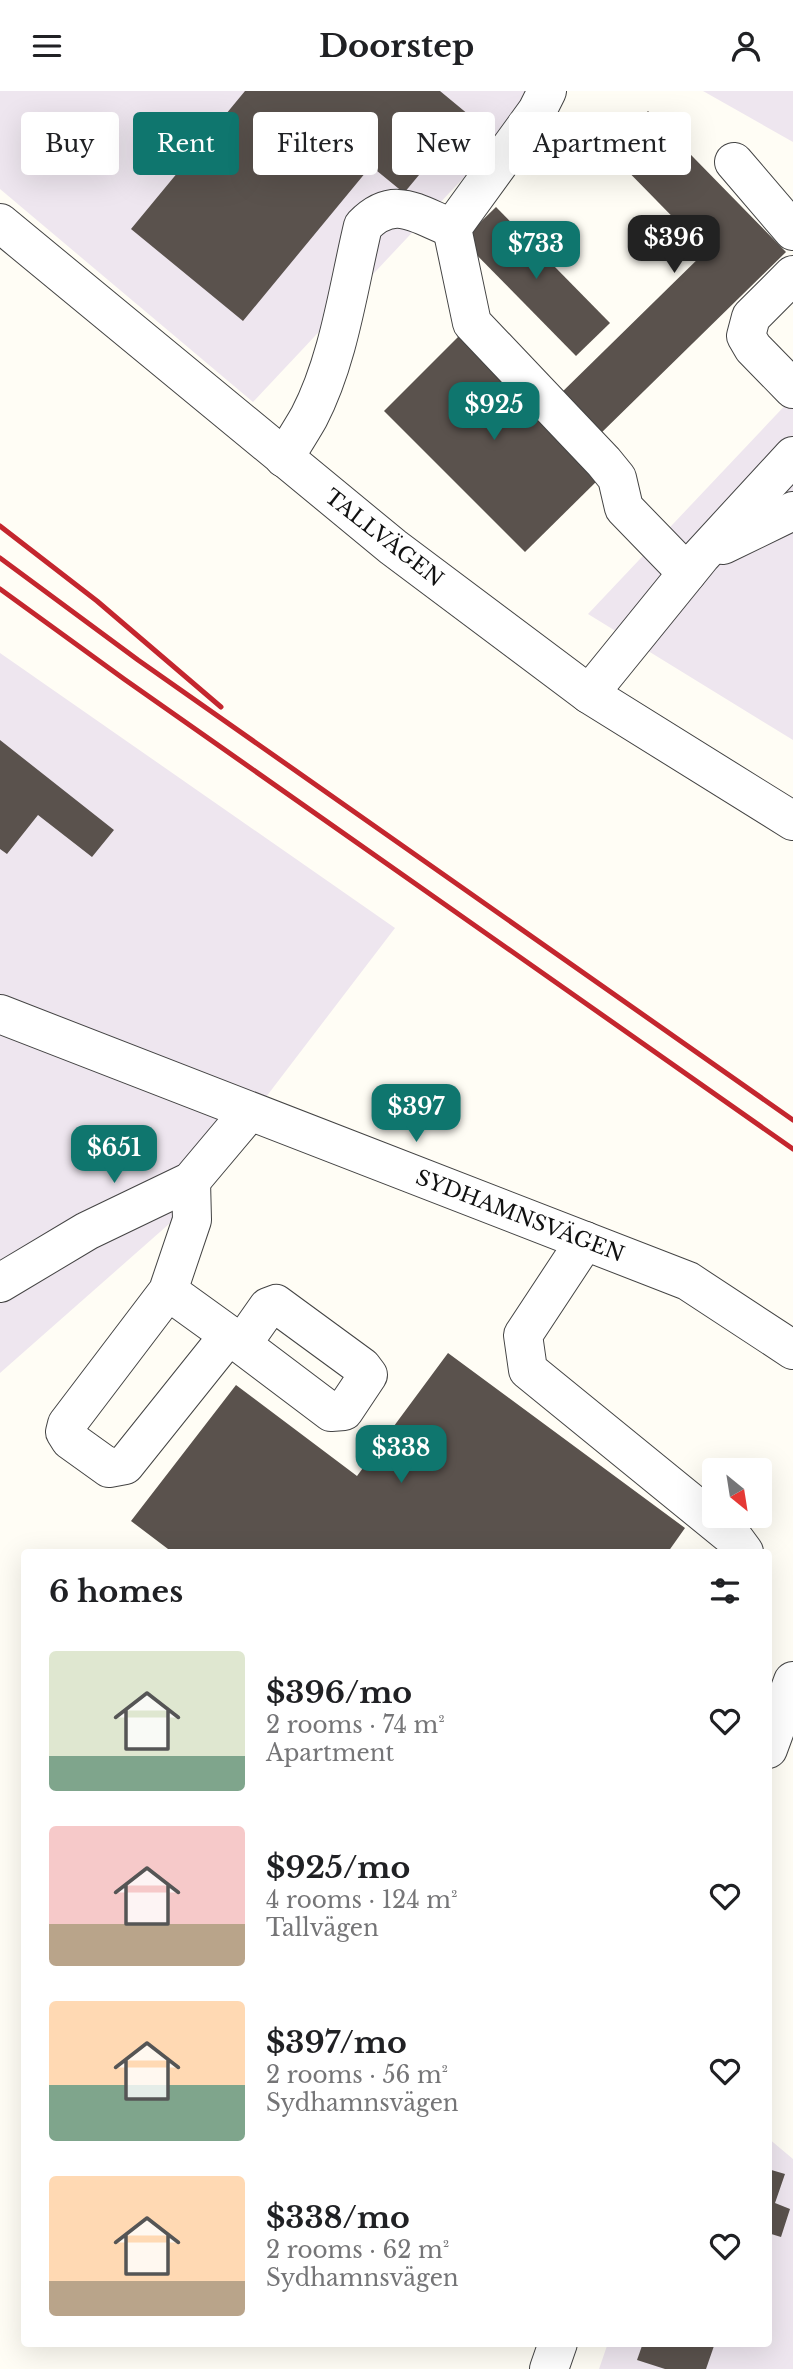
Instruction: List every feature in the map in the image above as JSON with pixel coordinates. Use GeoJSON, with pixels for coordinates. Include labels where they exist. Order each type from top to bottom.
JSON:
{"type":"FeatureCollection","features":[{"type":"Feature","properties":{"kind":"street"},"geometry":{"type":"LineString","coordinates":[[547,91],[537,111],[452,228],[472,323],[617,478],[624,508],[694,565]]}},
{"type":"Feature","properties":{"kind":"street"},"geometry":{"type":"LineString","coordinates":[[734,162],[793,231]]}},
{"type":"Feature","properties":{"kind":"street"},"geometry":{"type":"LineString","coordinates":[[284,458],[309,417],[321,388],[332,355],[363,226],[376,212],[398,207],[452,228]]}},
{"type":"Feature","properties":{"kind":"street","name":"TALLVÄGEN"},"geometry":{"type":"LineString","coordinates":[[0,223],[393,548],[589,694],[793,821]]}},
{"type":"Feature","properties":{"kind":"street"},"geometry":{"type":"LineString","coordinates":[[793,275],[751,317],[746,336],[753,348],[793,389]]}},
{"type":"Feature","properties":{"kind":"street"},"geometry":{"type":"LineString","coordinates":[[589,694],[694,565],[793,457]]}},
{"type":"Feature","properties":{"kind":"street"},"geometry":{"type":"LineString","coordinates":[[694,565],[793,511]]}},
{"type":"Feature","properties":{"kind":"street","name":"SYDHAMNSVÄGEN"},"geometry":{"type":"LineString","coordinates":[[0,1014],[688,1281],[793,1350]]}},
{"type":"Feature","properties":{"kind":"street"},"geometry":{"type":"LineString","coordinates":[[0,1283],[87,1231],[191,1181],[249,1112]]}},
{"type":"Feature","properties":{"kind":"street"},"geometry":{"type":"LineString","coordinates":[[169,1291],[235,1339],[125,1465],[109,1468],[70,1440],[65,1432],[67,1424],[169,1291],[192,1220],[191,1181]]}},
{"type":"Feature","properties":{"kind":"street"},"geometry":{"type":"LineString","coordinates":[[585,1241],[523,1335],[528,1370],[733,1537],[742,1549]]}},
{"type":"Feature","properties":{"kind":"street"},"geometry":{"type":"LineString","coordinates":[[772,1738],[793,1681]]}},
{"type":"Feature","properties":{"kind":"street"},"geometry":{"type":"LineString","coordinates":[[549,2369],[557,2347]]}},
{"type":"Feature","properties":{"kind":"shaded area"},"geometry":{"type":"Polygon","coordinates":[[[0,91],[545,91],[525,112],[509,112],[509,129],[495,144],[495,112],[392,112],[392,175],[466,175],[253,402],[0,189],[0,91]]]}},
{"type":"Feature","properties":{"kind":"shaded area"},"geometry":{"type":"Polygon","coordinates":[[[703,91],[793,91],[793,142],[703,91]]]}},
{"type":"Feature","properties":{"kind":"shaded area"},"geometry":{"type":"Polygon","coordinates":[[[793,397],[793,740],[588,614],[793,397]]]}},
{"type":"Feature","properties":{"kind":"shaded area"},"geometry":{"type":"Polygon","coordinates":[[[0,653],[395,928],[169,1224],[0,1373],[0,653]]]}},
{"type":"Feature","properties":{"kind":"shaded area"},"geometry":{"type":"Polygon","coordinates":[[[772,2141],[793,2159],[793,2369],[599,2369],[607,2347],[772,2347],[772,2141]]]}},
{"type":"Feature","properties":{"kind":"building"},"geometry":{"type":"Polygon","coordinates":[[[245,91],[440,91],[465,112],[392,112],[392,175],[419,175],[404,193],[378,172],[378,112],[253,112],[253,175],[364,175],[243,321],[131,229],[176,175],[239,175],[239,112],[228,112],[245,91]]]}},
{"type":"Feature","properties":{"kind":"building"},"geometry":{"type":"Polygon","coordinates":[[[691,155],[786,252],[597,437],[557,397],[706,251],[632,175],[691,175],[691,155]]]}},
{"type":"Feature","properties":{"kind":"building"},"geometry":{"type":"Polygon","coordinates":[[[496,207],[610,323],[576,356],[462,240],[496,207]]]}},
{"type":"Feature","properties":{"kind":"building"},"geometry":{"type":"Polygon","coordinates":[[[463,332],[604,474],[525,552],[384,411],[463,332]]]}},
{"type":"Feature","properties":{"kind":"building"},"geometry":{"type":"Polygon","coordinates":[[[0,740],[114,830],[92,857],[38,815],[7,854],[0,849],[0,740]]]}},
{"type":"Feature","properties":{"kind":"building"},"geometry":{"type":"Polygon","coordinates":[[[448,1353],[685,1528],[670,1549],[168,1549],[131,1521],[236,1385],[357,1476],[448,1353]]]}},
{"type":"Feature","properties":{"kind":"building"},"geometry":{"type":"Polygon","coordinates":[[[772,2170],[785,2174],[775,2203],[790,2209],[781,2237],[772,2234],[772,2170]]]}},
{"type":"Feature","properties":{"kind":"building"},"geometry":{"type":"Polygon","coordinates":[[[642,2347],[714,2347],[706,2369],[665,2369],[637,2360],[642,2347]]]}},
{"type":"Feature","properties":{"kind":"railway"},"geometry":{"type":"LineString","coordinates":[[0,526],[97,601],[221,707]]}},
{"type":"Feature","properties":{"kind":"railway"},"geometry":{"type":"LineString","coordinates":[[0,558],[138,660],[793,1120]]}},
{"type":"Feature","properties":{"kind":"railway"},"geometry":{"type":"LineString","coordinates":[[0,589],[793,1149]]}}]}
